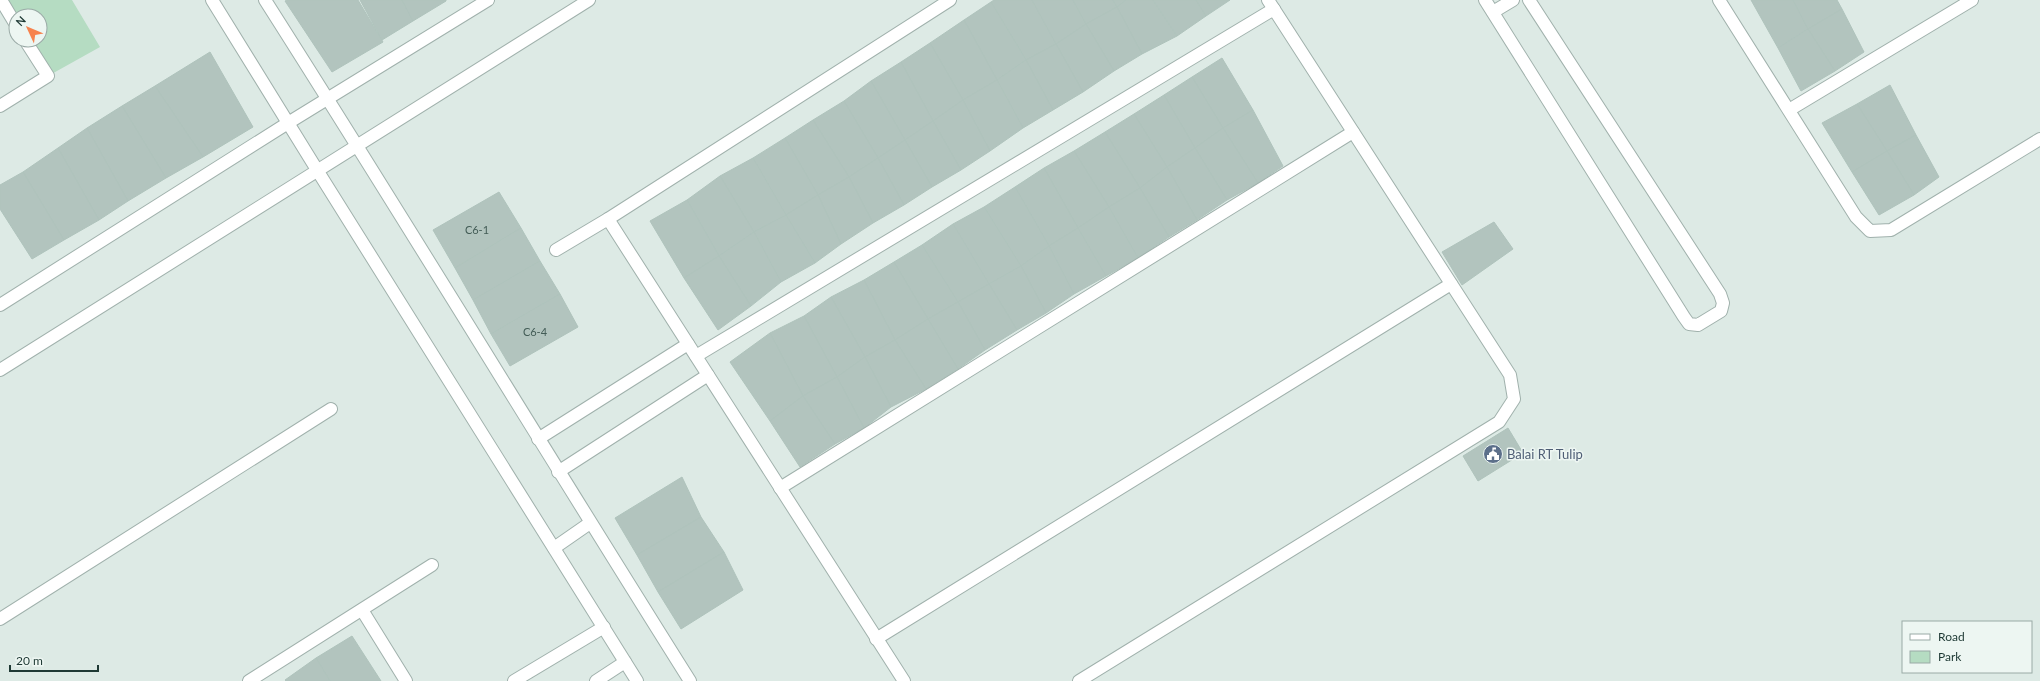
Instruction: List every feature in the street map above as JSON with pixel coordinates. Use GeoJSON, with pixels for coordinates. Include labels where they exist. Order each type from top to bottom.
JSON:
{"type":"FeatureCollection","features":[{"type":"Feature","properties":{"kind":"street"},"geometry":{"type":"LineString","coordinates":[[1,0],[8,12]]}},
{"type":"Feature","properties":{"kind":"street"},"geometry":{"type":"LineString","coordinates":[[212,0],[316,170],[430,349],[637,681]]}},
{"type":"Feature","properties":{"kind":"street"},"geometry":{"type":"LineString","coordinates":[[265,0],[357,145],[558,472],[690,681]]}},
{"type":"Feature","properties":{"kind":"street"},"geometry":{"type":"LineString","coordinates":[[0,305],[288,123],[488,0]]}},
{"type":"Feature","properties":{"kind":"street"},"geometry":{"type":"LineString","coordinates":[[0,370],[316,170],[589,0]]}},
{"type":"Feature","properties":{"kind":"street"},"geometry":{"type":"LineString","coordinates":[[556,250],[608,219],[950,0]]}},
{"type":"Feature","properties":{"kind":"street"},"geometry":{"type":"LineString","coordinates":[[1485,0],[1684,317],[1689,324],[1698,325],[1721,311],[1723,303],[1720,294],[1529,0]]}},
{"type":"Feature","properties":{"kind":"street"},"geometry":{"type":"LineString","coordinates":[[1493,12],[1513,0]]}},
{"type":"Feature","properties":{"kind":"street"},"geometry":{"type":"LineString","coordinates":[[1719,0],[1856,217],[1870,231],[1891,230],[2040,139]]}},
{"type":"Feature","properties":{"kind":"street"},"geometry":{"type":"LineString","coordinates":[[1789,110],[1972,0]]}},
{"type":"Feature","properties":{"kind":"street"},"geometry":{"type":"LineString","coordinates":[[696,356],[1271,5],[1510,375],[1514,399],[1499,422],[1079,681]]}},
{"type":"Feature","properties":{"kind":"street"},"geometry":{"type":"LineString","coordinates":[[0,106],[48,76],[30,48]]}},
{"type":"Feature","properties":{"kind":"street"},"geometry":{"type":"LineString","coordinates":[[780,488],[1353,132]]}},
{"type":"Feature","properties":{"kind":"street"},"geometry":{"type":"LineString","coordinates":[[608,219],[904,681]]}},
{"type":"Feature","properties":{"kind":"street"},"geometry":{"type":"LineString","coordinates":[[876,639],[1451,284]]}},
{"type":"Feature","properties":{"kind":"street"},"geometry":{"type":"LineString","coordinates":[[538,439],[688,344]]}},
{"type":"Feature","properties":{"kind":"street"},"geometry":{"type":"LineString","coordinates":[[558,472],[708,375]]}},
{"type":"Feature","properties":{"kind":"street"},"geometry":{"type":"LineString","coordinates":[[0,620],[331,409]]}},
{"type":"Feature","properties":{"kind":"street"},"geometry":{"type":"LineString","coordinates":[[554,548],[590,523]]}},
{"type":"Feature","properties":{"kind":"street"},"geometry":{"type":"LineString","coordinates":[[250,681],[432,565]]}},
{"type":"Feature","properties":{"kind":"street"},"geometry":{"type":"LineString","coordinates":[[362,610],[406,681]]}},
{"type":"Feature","properties":{"kind":"street"},"geometry":{"type":"LineString","coordinates":[[514,681],[604,627]]}},
{"type":"Feature","properties":{"kind":"street"},"geometry":{"type":"LineString","coordinates":[[596,681],[625,662]]}},
{"type":"Feature","properties":{"kind":"green space"},"geometry":{"type":"Polygon","coordinates":[[[1,0],[72,0],[100,47],[48,76],[30,48],[48,48],[48,8],[8,8],[1,0]]]}},
{"type":"Feature","properties":{"kind":"building"},"geometry":{"type":"Polygon","coordinates":[[[358,0],[383,42],[332,72],[285,1],[358,0]]]}},
{"type":"Feature","properties":{"kind":"building"},"geometry":{"type":"Polygon","coordinates":[[[360,0],[402,0],[413,21],[382,40],[360,0]]]}},
{"type":"Feature","properties":{"kind":"building"},"geometry":{"type":"Polygon","coordinates":[[[402,0],[446,0],[446,1],[413,21],[402,0]]]}},
{"type":"Feature","properties":{"kind":"building"},"geometry":{"type":"Polygon","coordinates":[[[994,0],[1032,0],[1056,44],[1026,60],[991,2],[994,0]]]}},
{"type":"Feature","properties":{"kind":"building"},"geometry":{"type":"Polygon","coordinates":[[[1032,0],[1073,0],[1086,24],[1056,44],[1032,0]]]}},
{"type":"Feature","properties":{"kind":"building"},"geometry":{"type":"Polygon","coordinates":[[[1073,0],[1113,0],[1117,7],[1086,24],[1073,0]]]}},
{"type":"Feature","properties":{"kind":"building"},"geometry":{"type":"Polygon","coordinates":[[[1113,0],[1126,0],[1117,7],[1113,0]]]}},
{"type":"Feature","properties":{"kind":"building"},"geometry":{"type":"Polygon","coordinates":[[[1126,0],[1153,0],[1177,36],[1142,54],[1117,7],[1126,0]]]}},
{"type":"Feature","properties":{"kind":"building"},"geometry":{"type":"Polygon","coordinates":[[[1153,0],[1196,0],[1206,16],[1177,36],[1153,0]]]}},
{"type":"Feature","properties":{"kind":"building"},"geometry":{"type":"Polygon","coordinates":[[[1196,0],[1230,0],[1206,16],[1196,0]]]}},
{"type":"Feature","properties":{"kind":"building"},"geometry":{"type":"Polygon","coordinates":[[[1751,0],[1793,0],[1808,29],[1778,48],[1751,0]]]}},
{"type":"Feature","properties":{"kind":"building"},"geometry":{"type":"Polygon","coordinates":[[[1793,0],[1837,0],[1842,9],[1808,29],[1793,0]]]}},
{"type":"Feature","properties":{"kind":"building"},"geometry":{"type":"Polygon","coordinates":[[[991,2],[1026,60],[997,80],[964,20],[991,2]]]}},
{"type":"Feature","properties":{"kind":"building"},"geometry":{"type":"Polygon","coordinates":[[[1117,7],[1142,54],[1114,71],[1086,24],[1117,7]]]}},
{"type":"Feature","properties":{"kind":"building"},"geometry":{"type":"Polygon","coordinates":[[[1842,9],[1864,52],[1835,71],[1808,29],[1842,9]]]}},
{"type":"Feature","properties":{"kind":"building"},"geometry":{"type":"Polygon","coordinates":[[[964,20],[997,80],[963,100],[930,43],[964,20]]]}},
{"type":"Feature","properties":{"kind":"building"},"geometry":{"type":"Polygon","coordinates":[[[1086,24],[1114,71],[1083,92],[1056,44],[1086,24]]]}},
{"type":"Feature","properties":{"kind":"building"},"geometry":{"type":"Polygon","coordinates":[[[1808,29],[1835,71],[1801,91],[1778,48],[1808,29]]]}},
{"type":"Feature","properties":{"kind":"building"},"geometry":{"type":"Polygon","coordinates":[[[930,43],[963,100],[933,121],[901,62],[930,43]]]}},
{"type":"Feature","properties":{"kind":"building"},"geometry":{"type":"Polygon","coordinates":[[[1056,44],[1083,92],[1053,110],[1026,60],[1056,44]]]}},
{"type":"Feature","properties":{"kind":"building"},"geometry":{"type":"Polygon","coordinates":[[[210,52],[253,127],[203,157],[155,86],[210,52]]]}},
{"type":"Feature","properties":{"kind":"building"},"geometry":{"type":"Polygon","coordinates":[[[1222,58],[1253,110],[1223,128],[1192,77],[1222,58]]]}},
{"type":"Feature","properties":{"kind":"building"},"geometry":{"type":"Polygon","coordinates":[[[1026,60],[1053,110],[1023,128],[997,80],[1026,60]]]}},
{"type":"Feature","properties":{"kind":"building"},"geometry":{"type":"Polygon","coordinates":[[[901,62],[933,121],[905,140],[871,81],[901,62]]]}},
{"type":"Feature","properties":{"kind":"building"},"geometry":{"type":"Polygon","coordinates":[[[1192,77],[1223,128],[1195,148],[1164,95],[1192,77]]]}},
{"type":"Feature","properties":{"kind":"building"},"geometry":{"type":"Polygon","coordinates":[[[997,80],[1023,128],[990,151],[963,100],[997,80]]]}},
{"type":"Feature","properties":{"kind":"building"},"geometry":{"type":"Polygon","coordinates":[[[871,81],[905,140],[878,158],[844,101],[871,81]]]}},
{"type":"Feature","properties":{"kind":"building"},"geometry":{"type":"Polygon","coordinates":[[[1890,85],[1916,135],[1887,151],[1857,104],[1890,85]]]}},
{"type":"Feature","properties":{"kind":"building"},"geometry":{"type":"Polygon","coordinates":[[[155,86],[203,157],[166,178],[122,106],[155,86]]]}},
{"type":"Feature","properties":{"kind":"building"},"geometry":{"type":"Polygon","coordinates":[[[1164,95],[1195,148],[1167,167],[1134,114],[1164,95]]]}},
{"type":"Feature","properties":{"kind":"building"},"geometry":{"type":"Polygon","coordinates":[[[963,100],[990,151],[961,170],[933,121],[963,100]]]}},
{"type":"Feature","properties":{"kind":"building"},"geometry":{"type":"Polygon","coordinates":[[[844,101],[878,158],[849,177],[813,120],[844,101]]]}},
{"type":"Feature","properties":{"kind":"building"},"geometry":{"type":"Polygon","coordinates":[[[1857,104],[1887,151],[1852,172],[1822,123],[1857,104]]]}},
{"type":"Feature","properties":{"kind":"building"},"geometry":{"type":"Polygon","coordinates":[[[122,106],[166,178],[128,201],[87,128],[122,106]]]}},
{"type":"Feature","properties":{"kind":"building"},"geometry":{"type":"Polygon","coordinates":[[[1253,110],[1283,166],[1258,183],[1223,128],[1253,110]]]}},
{"type":"Feature","properties":{"kind":"building"},"geometry":{"type":"Polygon","coordinates":[[[1134,114],[1167,167],[1140,188],[1105,132],[1134,114]]]}},
{"type":"Feature","properties":{"kind":"building"},"geometry":{"type":"Polygon","coordinates":[[[813,120],[849,177],[818,195],[785,138],[813,120]]]}},
{"type":"Feature","properties":{"kind":"building"},"geometry":{"type":"Polygon","coordinates":[[[933,121],[961,170],[932,187],[905,140],[933,121]]]}},
{"type":"Feature","properties":{"kind":"building"},"geometry":{"type":"Polygon","coordinates":[[[87,128],[128,201],[99,220],[58,148],[87,128]]]}},
{"type":"Feature","properties":{"kind":"building"},"geometry":{"type":"Polygon","coordinates":[[[1223,128],[1258,183],[1227,200],[1195,148],[1223,128]]]}},
{"type":"Feature","properties":{"kind":"building"},"geometry":{"type":"Polygon","coordinates":[[[1105,132],[1140,188],[1109,207],[1074,151],[1105,132]]]}},
{"type":"Feature","properties":{"kind":"building"},"geometry":{"type":"Polygon","coordinates":[[[1916,135],[1939,177],[1914,195],[1887,151],[1916,135]]]}},
{"type":"Feature","properties":{"kind":"building"},"geometry":{"type":"Polygon","coordinates":[[[785,138],[818,195],[786,215],[753,158],[785,138]]]}},
{"type":"Feature","properties":{"kind":"building"},"geometry":{"type":"Polygon","coordinates":[[[905,140],[932,187],[904,205],[878,158],[905,140]]]}},
{"type":"Feature","properties":{"kind":"building"},"geometry":{"type":"Polygon","coordinates":[[[58,148],[99,220],[64,240],[23,172],[58,148]]]}},
{"type":"Feature","properties":{"kind":"building"},"geometry":{"type":"Polygon","coordinates":[[[1195,148],[1227,200],[1197,220],[1167,167],[1195,148]]]}},
{"type":"Feature","properties":{"kind":"building"},"geometry":{"type":"Polygon","coordinates":[[[1074,151],[1109,207],[1078,228],[1044,168],[1074,151]]]}},
{"type":"Feature","properties":{"kind":"building"},"geometry":{"type":"Polygon","coordinates":[[[1887,151],[1914,195],[1879,215],[1852,172],[1887,151]]]}},
{"type":"Feature","properties":{"kind":"building"},"geometry":{"type":"Polygon","coordinates":[[[753,158],[786,215],[754,232],[720,176],[753,158]]]}},
{"type":"Feature","properties":{"kind":"building"},"geometry":{"type":"Polygon","coordinates":[[[878,158],[904,205],[873,223],[849,177],[878,158]]]}},
{"type":"Feature","properties":{"kind":"building"},"geometry":{"type":"Polygon","coordinates":[[[1167,167],[1197,220],[1169,237],[1140,188],[1167,167]]]}},
{"type":"Feature","properties":{"kind":"building"},"geometry":{"type":"Polygon","coordinates":[[[1044,168],[1078,228],[1049,246],[1015,187],[1044,168]]]}},
{"type":"Feature","properties":{"kind":"building"},"geometry":{"type":"Polygon","coordinates":[[[23,172],[64,240],[32,259],[0,209],[0,185],[23,172]]]}},
{"type":"Feature","properties":{"kind":"building"},"geometry":{"type":"Polygon","coordinates":[[[720,176],[754,232],[719,256],[687,200],[720,176]]]}},
{"type":"Feature","properties":{"kind":"building"},"geometry":{"type":"Polygon","coordinates":[[[849,177],[873,223],[841,244],[818,195],[849,177]]]}},
{"type":"Feature","properties":{"kind":"building"},"geometry":{"type":"Polygon","coordinates":[[[1015,187],[1049,246],[1021,266],[984,207],[1015,187]]]}},
{"type":"Feature","properties":{"kind":"building"},"geometry":{"type":"Polygon","coordinates":[[[1140,188],[1169,237],[1138,258],[1109,207],[1140,188]]]}},
{"type":"Feature","properties":{"kind":"building"},"geometry":{"type":"Polygon","coordinates":[[[499,192],[521,228],[455,268],[433,230],[499,192]]]}},
{"type":"Feature","properties":{"kind":"building"},"geometry":{"type":"Polygon","coordinates":[[[818,195],[841,244],[815,263],[786,215],[818,195]]]}},
{"type":"Feature","properties":{"kind":"building"},"geometry":{"type":"Polygon","coordinates":[[[687,200],[719,256],[684,278],[650,221],[687,200]]]}},
{"type":"Feature","properties":{"kind":"building"},"geometry":{"type":"Polygon","coordinates":[[[984,207],[1021,266],[989,284],[953,224],[984,207]]]}},
{"type":"Feature","properties":{"kind":"building"},"geometry":{"type":"Polygon","coordinates":[[[1109,207],[1138,258],[1106,276],[1078,228],[1109,207]]]}},
{"type":"Feature","properties":{"kind":"building"},"geometry":{"type":"Polygon","coordinates":[[[786,215],[815,263],[781,282],[754,232],[786,215]]]}},
{"type":"Feature","properties":{"kind":"building"},"geometry":{"type":"Polygon","coordinates":[[[1494,222],[1513,249],[1462,285],[1442,252],[1494,222]]]}},
{"type":"Feature","properties":{"kind":"building"},"geometry":{"type":"Polygon","coordinates":[[[953,224],[989,284],[958,302],[922,245],[953,224]]]}},
{"type":"Feature","properties":{"kind":"building"},"geometry":{"type":"Polygon","coordinates":[[[521,228],[540,261],[473,300],[455,268],[521,228]]]}},
{"type":"Feature","properties":{"kind":"building"},"geometry":{"type":"Polygon","coordinates":[[[1078,228],[1106,276],[1074,294],[1049,246],[1078,228]]]}},
{"type":"Feature","properties":{"kind":"building"},"geometry":{"type":"Polygon","coordinates":[[[754,232],[781,282],[751,306],[719,256],[754,232]]]}},
{"type":"Feature","properties":{"kind":"building"},"geometry":{"type":"Polygon","coordinates":[[[922,245],[958,302],[928,319],[894,262],[922,245]]]}},
{"type":"Feature","properties":{"kind":"building"},"geometry":{"type":"Polygon","coordinates":[[[1049,246],[1074,294],[1046,313],[1021,266],[1049,246]]]}},
{"type":"Feature","properties":{"kind":"building"},"geometry":{"type":"Polygon","coordinates":[[[719,256],[751,306],[718,330],[684,278],[719,256]]]}},
{"type":"Feature","properties":{"kind":"building"},"geometry":{"type":"Polygon","coordinates":[[[540,261],[560,294],[491,334],[473,300],[540,261]]]}},
{"type":"Feature","properties":{"kind":"building"},"geometry":{"type":"Polygon","coordinates":[[[894,262],[928,319],[895,340],[864,280],[894,262]]]}},
{"type":"Feature","properties":{"kind":"building"},"geometry":{"type":"Polygon","coordinates":[[[1021,266],[1046,313],[1017,330],[989,284],[1021,266]]]}},
{"type":"Feature","properties":{"kind":"building"},"geometry":{"type":"Polygon","coordinates":[[[864,280],[895,340],[865,357],[831,297],[864,280]]]}},
{"type":"Feature","properties":{"kind":"building"},"geometry":{"type":"Polygon","coordinates":[[[989,284],[1017,330],[985,350],[958,302],[989,284]]]}},
{"type":"Feature","properties":{"kind":"building"},"geometry":{"type":"Polygon","coordinates":[[[560,294],[578,327],[510,366],[491,334],[560,294]]]}},
{"type":"Feature","properties":{"kind":"building"},"geometry":{"type":"Polygon","coordinates":[[[831,297],[865,357],[837,377],[804,316],[831,297]]]}},
{"type":"Feature","properties":{"kind":"building"},"geometry":{"type":"Polygon","coordinates":[[[958,302],[985,350],[958,369],[928,319],[958,302]]]}},
{"type":"Feature","properties":{"kind":"building"},"geometry":{"type":"Polygon","coordinates":[[[804,316],[837,377],[803,396],[770,333],[804,316]]]}},
{"type":"Feature","properties":{"kind":"building"},"geometry":{"type":"Polygon","coordinates":[[[928,319],[958,369],[926,389],[895,340],[928,319]]]}},
{"type":"Feature","properties":{"kind":"building"},"geometry":{"type":"Polygon","coordinates":[[[770,333],[803,396],[770,421],[730,362],[770,333]]]}},
{"type":"Feature","properties":{"kind":"building"},"geometry":{"type":"Polygon","coordinates":[[[895,340],[926,389],[891,407],[865,357],[895,340]]]}},
{"type":"Feature","properties":{"kind":"building"},"geometry":{"type":"Polygon","coordinates":[[[865,357],[891,407],[864,428],[837,377],[865,357]]]}},
{"type":"Feature","properties":{"kind":"building"},"geometry":{"type":"Polygon","coordinates":[[[837,377],[864,428],[835,444],[803,396],[837,377]]]}},
{"type":"Feature","properties":{"kind":"building"},"geometry":{"type":"Polygon","coordinates":[[[803,396],[835,444],[800,467],[770,421],[803,396]]]}},
{"type":"Feature","properties":{"kind":"building","name":"Balai RT Tulip"},"geometry":{"type":"Polygon","coordinates":[[[1508,428],[1523,453],[1478,481],[1463,456],[1508,428]]]}},
{"type":"Feature","properties":{"kind":"building"},"geometry":{"type":"Polygon","coordinates":[[[682,477],[701,517],[637,555],[615,518],[682,477]]]}},
{"type":"Feature","properties":{"kind":"building"},"geometry":{"type":"Polygon","coordinates":[[[701,517],[724,552],[658,592],[637,555],[701,517]]]}},
{"type":"Feature","properties":{"kind":"building"},"geometry":{"type":"Polygon","coordinates":[[[724,552],[743,590],[681,629],[658,592],[724,552]]]}},
{"type":"Feature","properties":{"kind":"building"},"geometry":{"type":"Polygon","coordinates":[[[352,636],[381,681],[330,681],[316,658],[352,636]]]}},
{"type":"Feature","properties":{"kind":"building"},"geometry":{"type":"Polygon","coordinates":[[[316,658],[330,681],[285,680],[316,658]]]}},
{"type":"Feature","properties":{"kind":"place","name":"Balai RT Tulip"},"geometry":{"type":"Point","coordinates":[1493,454]}}]}
